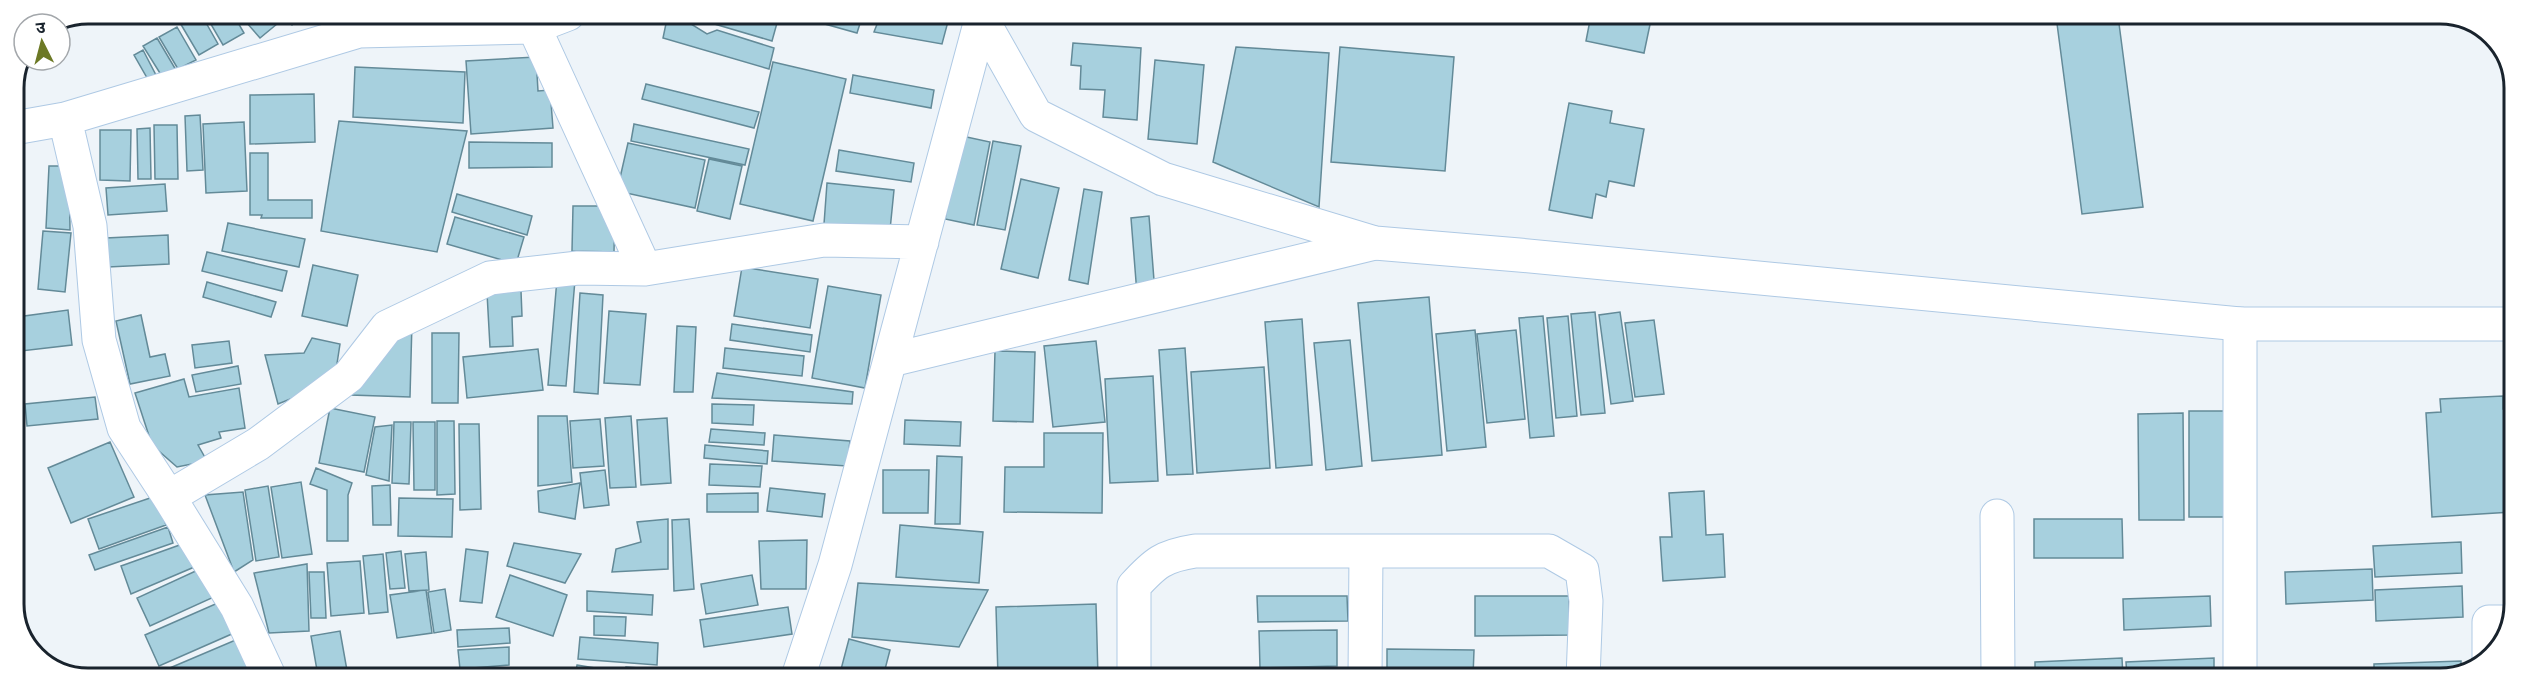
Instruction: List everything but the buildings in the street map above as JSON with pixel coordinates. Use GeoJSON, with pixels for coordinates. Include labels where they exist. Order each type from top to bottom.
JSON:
{"type":"FeatureCollection","features":[{"type":"Feature","properties":{"kind":"street"},"geometry":{"type":"LineString","coordinates":[[24,126],[65,119],[359,31],[534,27],[542,24]]}},
{"type":"Feature","properties":{"kind":"street"},"geometry":{"type":"LineString","coordinates":[[801,668],[835,565],[978,24]]}},
{"type":"Feature","properties":{"kind":"street"},"geometry":{"type":"LineString","coordinates":[[984,24],[1036,115],[1163,179],[1375,243],[2240,324],[2504,324]]}},
{"type":"Feature","properties":{"kind":"street"},"geometry":{"type":"LineString","coordinates":[[534,27],[645,269]]}},
{"type":"Feature","properties":{"kind":"street"},"geometry":{"type":"LineString","coordinates":[[65,119],[90,226],[99,340],[124,428],[237,607],[264,668]]}},
{"type":"Feature","properties":{"kind":"street"},"geometry":{"type":"LineString","coordinates":[[168,497],[258,444],[349,376],[387,327],[490,278],[578,268],[645,269],[824,240],[922,242]]}},
{"type":"Feature","properties":{"kind":"street"},"geometry":{"type":"LineString","coordinates":[[891,360],[1375,243]]}},
{"type":"Feature","properties":{"kind":"street"},"geometry":{"type":"LineString","coordinates":[[2240,324],[2240,668]]}},
{"type":"Feature","properties":{"kind":"street"},"geometry":{"type":"LineString","coordinates":[[1997,516],[1998,668]]}},
{"type":"Feature","properties":{"kind":"street"},"geometry":{"type":"LineString","coordinates":[[1134,668],[1134,586],[1154,564],[1172,555],[1195,551],[1549,551],[1582,570],[1586,601],[1583,668]]}},
{"type":"Feature","properties":{"kind":"street"},"geometry":{"type":"LineString","coordinates":[[1365,668],[1366,552]]}},
{"type":"Feature","properties":{"kind":"street"},"geometry":{"type":"LineString","coordinates":[[2489,645],[2489,622],[2501,622]]}}]}
